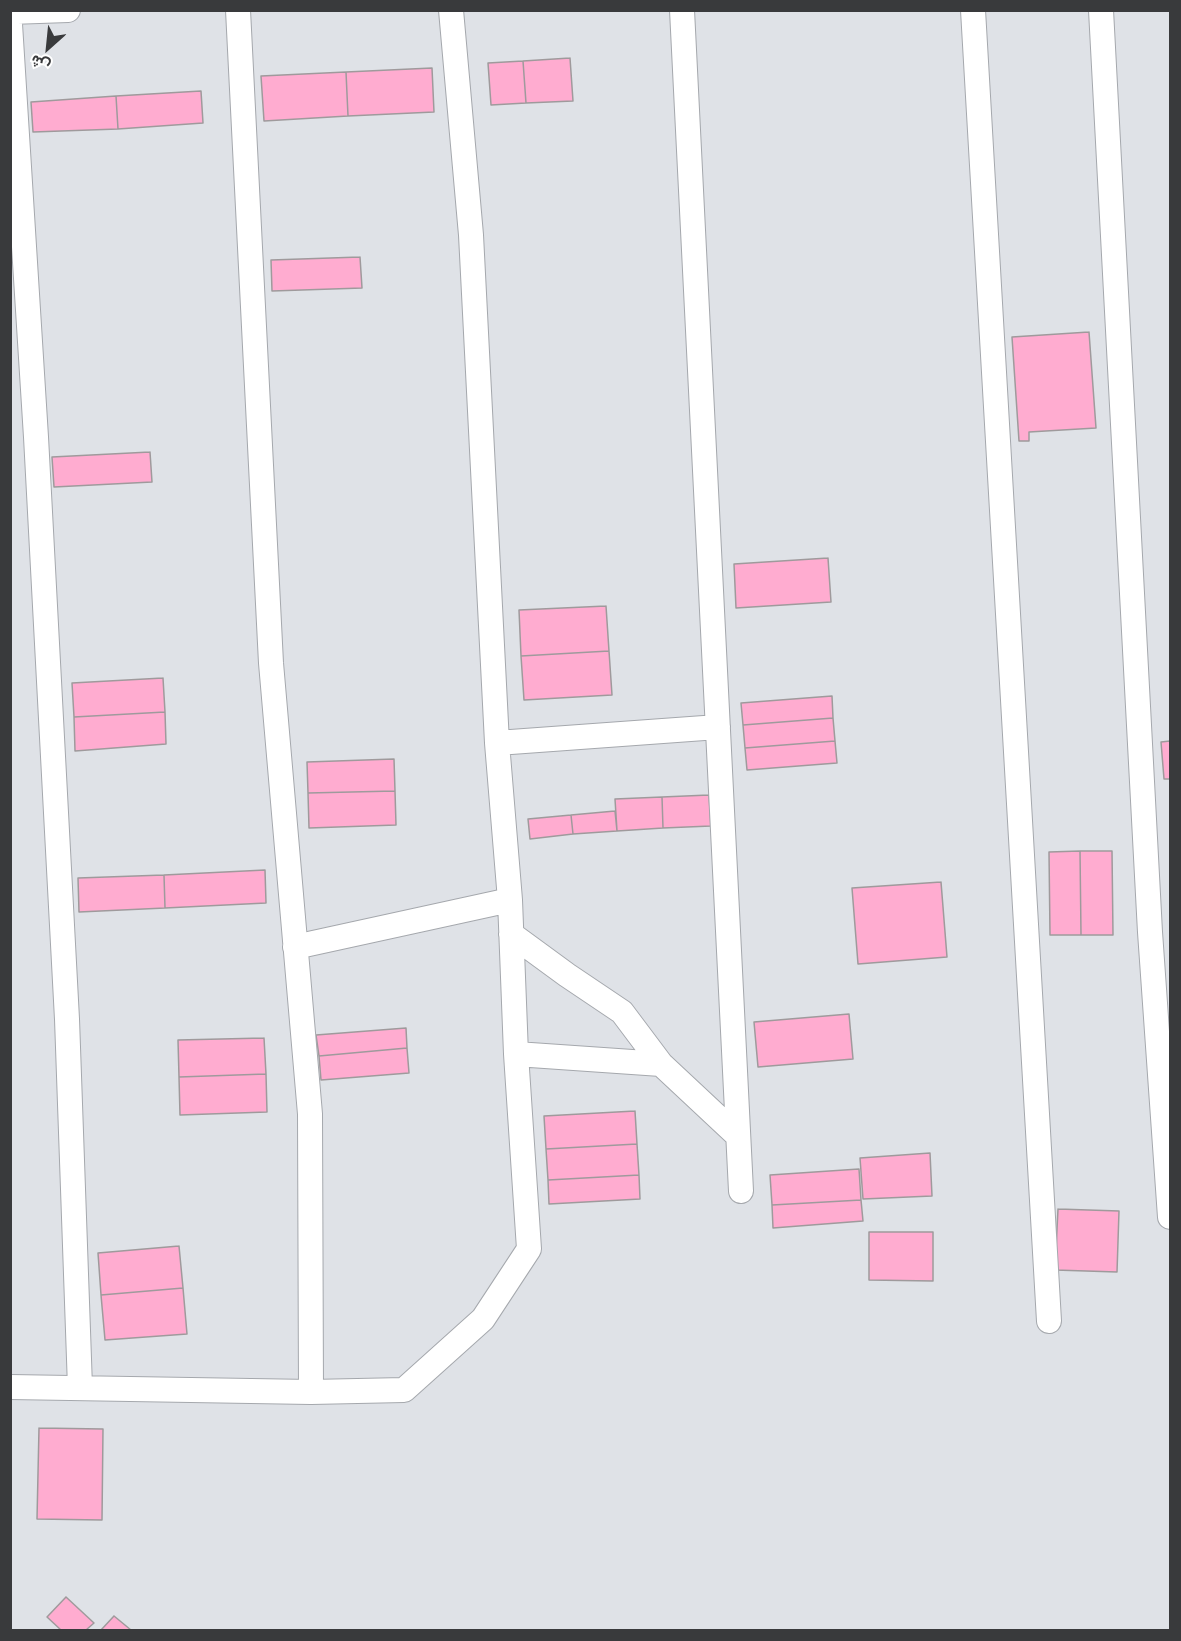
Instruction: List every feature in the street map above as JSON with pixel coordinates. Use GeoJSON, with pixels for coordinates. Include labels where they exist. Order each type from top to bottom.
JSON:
{"type":"FeatureCollection","features":[{"type":"Feature","properties":{"kind":"street"},"geometry":{"type":"LineString","coordinates":[[10,12],[68,10]]}},
{"type":"Feature","properties":{"kind":"street"},"geometry":{"type":"LineString","coordinates":[[238,10],[271,663],[310,1114],[311,1392]]}},
{"type":"Feature","properties":{"kind":"street"},"geometry":{"type":"LineString","coordinates":[[10,1387],[311,1392],[404,1390],[483,1319],[529,1249],[516,1054],[510,900],[497,743],[471,235],[451,10]]}},
{"type":"Feature","properties":{"kind":"street"},"geometry":{"type":"LineString","coordinates":[[682,10],[741,1191]]}},
{"type":"Feature","properties":{"kind":"street"},"geometry":{"type":"LineString","coordinates":[[973,10],[1049,1321]]}},
{"type":"Feature","properties":{"kind":"street"},"geometry":{"type":"LineString","coordinates":[[1101,10],[1150,932],[1170,1217]]}},
{"type":"Feature","properties":{"kind":"street"},"geometry":{"type":"LineString","coordinates":[[10,24],[36,437],[67,1019],[80,1387]]}},
{"type":"Feature","properties":{"kind":"street"},"geometry":{"type":"LineString","coordinates":[[497,743],[717,728]]}},
{"type":"Feature","properties":{"kind":"street"},"geometry":{"type":"LineString","coordinates":[[295,947],[510,900]]}},
{"type":"Feature","properties":{"kind":"street"},"geometry":{"type":"LineString","coordinates":[[511,934],[622,1012],[661,1064],[738,1136]]}},
{"type":"Feature","properties":{"kind":"street"},"geometry":{"type":"LineString","coordinates":[[516,1054],[661,1064]]}},
{"type":"Feature","properties":{"kind":"building"},"geometry":{"type":"Polygon","coordinates":[[[570,58],[573,101],[526,103],[523,61],[570,58]]]}},
{"type":"Feature","properties":{"kind":"building"},"geometry":{"type":"Polygon","coordinates":[[[523,61],[526,103],[491,105],[488,63],[523,61]]]}},
{"type":"Feature","properties":{"kind":"building"},"geometry":{"type":"Polygon","coordinates":[[[432,68],[434,112],[348,116],[346,72],[432,68]]]}},
{"type":"Feature","properties":{"kind":"building"},"geometry":{"type":"Polygon","coordinates":[[[346,72],[348,116],[264,121],[261,76],[346,72]]]}},
{"type":"Feature","properties":{"kind":"building"},"geometry":{"type":"Polygon","coordinates":[[[201,91],[203,123],[118,129],[116,96],[201,91]]]}},
{"type":"Feature","properties":{"kind":"building"},"geometry":{"type":"Polygon","coordinates":[[[116,96],[118,129],[33,132],[31,102],[116,96]]]}},
{"type":"Feature","properties":{"kind":"building"},"geometry":{"type":"Polygon","coordinates":[[[360,257],[362,288],[272,291],[271,260],[360,257]]]}},
{"type":"Feature","properties":{"kind":"building"},"geometry":{"type":"Polygon","coordinates":[[[1089,332],[1096,428],[1029,432],[1029,441],[1019,441],[1012,337],[1089,332]]]}},
{"type":"Feature","properties":{"kind":"building"},"geometry":{"type":"Polygon","coordinates":[[[150,452],[152,482],[54,487],[52,457],[150,452]]]}},
{"type":"Feature","properties":{"kind":"building"},"geometry":{"type":"Polygon","coordinates":[[[828,558],[831,602],[736,608],[734,564],[828,558]]]}},
{"type":"Feature","properties":{"kind":"building"},"geometry":{"type":"Polygon","coordinates":[[[606,606],[609,651],[521,656],[519,610],[606,606]]]}},
{"type":"Feature","properties":{"kind":"building"},"geometry":{"type":"Polygon","coordinates":[[[609,651],[612,695],[524,700],[521,656],[609,651]]]}},
{"type":"Feature","properties":{"kind":"building"},"geometry":{"type":"Polygon","coordinates":[[[163,678],[165,712],[74,717],[72,683],[163,678]]]}},
{"type":"Feature","properties":{"kind":"building"},"geometry":{"type":"Polygon","coordinates":[[[832,696],[833,718],[743,725],[741,703],[832,696]]]}},
{"type":"Feature","properties":{"kind":"building"},"geometry":{"type":"Polygon","coordinates":[[[165,712],[166,744],[75,751],[74,717],[165,712]]]}},
{"type":"Feature","properties":{"kind":"building"},"geometry":{"type":"Polygon","coordinates":[[[833,718],[835,741],[745,748],[743,725],[833,718]]]}},
{"type":"Feature","properties":{"kind":"building"},"geometry":{"type":"Polygon","coordinates":[[[835,741],[837,763],[747,770],[745,748],[835,741]]]}},
{"type":"Feature","properties":{"kind":"building"},"geometry":{"type":"Polygon","coordinates":[[[1170,741],[1170,779],[1164,779],[1161,742],[1170,741]]]}},
{"type":"Feature","properties":{"kind":"building"},"geometry":{"type":"Polygon","coordinates":[[[394,759],[395,791],[308,793],[307,762],[394,759]]]}},
{"type":"Feature","properties":{"kind":"building"},"geometry":{"type":"Polygon","coordinates":[[[395,791],[396,825],[309,828],[308,793],[395,791]]]}},
{"type":"Feature","properties":{"kind":"building"},"geometry":{"type":"Polygon","coordinates":[[[709,795],[711,826],[663,828],[662,797],[709,795]]]}},
{"type":"Feature","properties":{"kind":"building"},"geometry":{"type":"Polygon","coordinates":[[[662,797],[663,828],[617,831],[615,799],[662,797]]]}},
{"type":"Feature","properties":{"kind":"building"},"geometry":{"type":"Polygon","coordinates":[[[615,811],[617,831],[573,834],[571,815],[615,811]]]}},
{"type":"Feature","properties":{"kind":"building"},"geometry":{"type":"Polygon","coordinates":[[[571,815],[573,834],[530,839],[528,819],[571,815]]]}},
{"type":"Feature","properties":{"kind":"building"},"geometry":{"type":"Polygon","coordinates":[[[1080,851],[1081,935],[1050,935],[1049,852],[1080,851]]]}},
{"type":"Feature","properties":{"kind":"building"},"geometry":{"type":"Polygon","coordinates":[[[1080,851],[1112,851],[1113,935],[1081,935],[1080,851]]]}},
{"type":"Feature","properties":{"kind":"building"},"geometry":{"type":"Polygon","coordinates":[[[265,870],[266,903],[165,908],[164,875],[265,870]]]}},
{"type":"Feature","properties":{"kind":"building"},"geometry":{"type":"Polygon","coordinates":[[[164,875],[165,908],[79,912],[78,878],[164,875]]]}},
{"type":"Feature","properties":{"kind":"building"},"geometry":{"type":"Polygon","coordinates":[[[941,882],[947,957],[858,964],[852,888],[941,882]]]}},
{"type":"Feature","properties":{"kind":"building"},"geometry":{"type":"Polygon","coordinates":[[[849,1014],[853,1059],[758,1067],[754,1022],[849,1014]]]}},
{"type":"Feature","properties":{"kind":"building"},"geometry":{"type":"Polygon","coordinates":[[[406,1028],[407,1048],[319,1056],[316,1035],[406,1028]]]}},
{"type":"Feature","properties":{"kind":"building"},"geometry":{"type":"Polygon","coordinates":[[[264,1038],[266,1074],[179,1077],[178,1040],[264,1038]]]}},
{"type":"Feature","properties":{"kind":"building"},"geometry":{"type":"Polygon","coordinates":[[[407,1048],[409,1073],[321,1080],[319,1056],[407,1048]]]}},
{"type":"Feature","properties":{"kind":"building"},"geometry":{"type":"Polygon","coordinates":[[[266,1074],[267,1112],[180,1115],[179,1077],[266,1074]]]}},
{"type":"Feature","properties":{"kind":"building"},"geometry":{"type":"Polygon","coordinates":[[[635,1111],[637,1144],[546,1149],[544,1116],[635,1111]]]}},
{"type":"Feature","properties":{"kind":"building"},"geometry":{"type":"Polygon","coordinates":[[[637,1144],[639,1175],[548,1180],[546,1149],[637,1144]]]}},
{"type":"Feature","properties":{"kind":"building"},"geometry":{"type":"Polygon","coordinates":[[[930,1153],[932,1196],[863,1199],[860,1158],[930,1153]]]}},
{"type":"Feature","properties":{"kind":"building"},"geometry":{"type":"Polygon","coordinates":[[[859,1169],[861,1200],[772,1205],[770,1175],[859,1169]]]}},
{"type":"Feature","properties":{"kind":"building"},"geometry":{"type":"Polygon","coordinates":[[[639,1175],[640,1199],[549,1204],[548,1180],[639,1175]]]}},
{"type":"Feature","properties":{"kind":"building"},"geometry":{"type":"Polygon","coordinates":[[[861,1200],[863,1221],[773,1228],[772,1205],[861,1200]]]}},
{"type":"Feature","properties":{"kind":"building"},"geometry":{"type":"Polygon","coordinates":[[[1058,1209],[1119,1211],[1117,1272],[1055,1270],[1058,1209]]]}},
{"type":"Feature","properties":{"kind":"building"},"geometry":{"type":"Polygon","coordinates":[[[869,1232],[933,1232],[933,1281],[869,1280],[869,1232]]]}},
{"type":"Feature","properties":{"kind":"building"},"geometry":{"type":"Polygon","coordinates":[[[179,1246],[183,1288],[101,1295],[98,1253],[179,1246]]]}},
{"type":"Feature","properties":{"kind":"building"},"geometry":{"type":"Polygon","coordinates":[[[183,1288],[187,1334],[105,1340],[101,1295],[183,1288]]]}},
{"type":"Feature","properties":{"kind":"building"},"geometry":{"type":"Polygon","coordinates":[[[39,1428],[103,1429],[102,1520],[37,1519],[39,1428]]]}},
{"type":"Feature","properties":{"kind":"building"},"geometry":{"type":"Polygon","coordinates":[[[66,1597],[94,1623],[86,1630],[61,1630],[47,1617],[66,1597]]]}},
{"type":"Feature","properties":{"kind":"building"},"geometry":{"type":"Polygon","coordinates":[[[114,1616],[131,1630],[101,1630],[114,1616]]]}}]}
